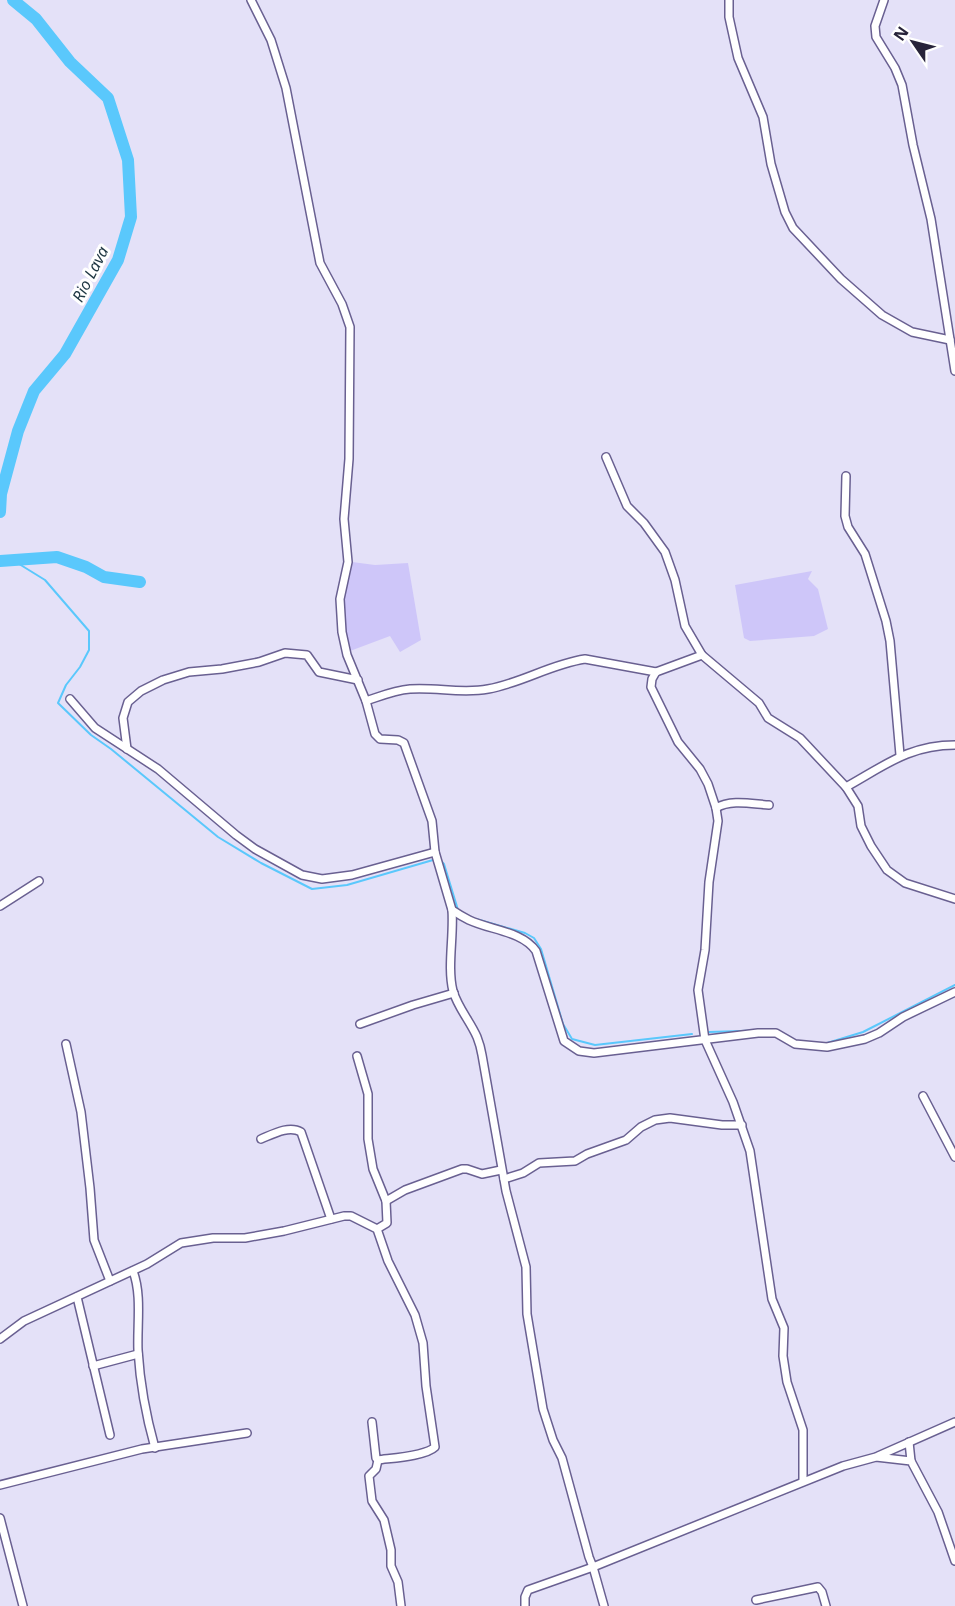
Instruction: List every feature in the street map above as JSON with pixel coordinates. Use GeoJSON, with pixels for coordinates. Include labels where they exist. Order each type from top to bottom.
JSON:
{"type":"FeatureCollection","features":[{"type":"Feature","properties":{"kind":"street"},"geometry":{"type":"LineString","coordinates":[[251,0],[271,40],[286,88],[320,263],[342,304],[350,327],[349,459],[344,519],[348,562],[341,607],[345,644],[377,737],[404,743],[432,821],[435,852],[452,910],[454,930],[451,970],[454,993],[463,1015],[477,1037],[482,1055],[501,1170],[526,1267],[527,1314],[543,1409],[553,1440],[562,1458],[588,1557],[594,1567],[604,1606]]}},
{"type":"Feature","properties":{"kind":"street"},"geometry":{"type":"LineString","coordinates":[[729,0],[729,17],[738,58],[763,117],[771,164],[785,212],[794,228],[841,279],[882,315],[912,332],[950,340]]}},
{"type":"Feature","properties":{"kind":"street"},"geometry":{"type":"LineString","coordinates":[[884,0],[875,26],[876,37],[895,68],[902,85],[913,145],[931,219],[955,371]]}},
{"type":"Feature","properties":{"kind":"street"},"geometry":{"type":"LineString","coordinates":[[606,457],[627,506],[644,523],[665,552],[675,580],[685,626],[702,655],[759,703],[768,718],[800,738],[846,787],[858,806],[861,826],[887,870],[914,887],[955,899]]}},
{"type":"Feature","properties":{"kind":"street"},"geometry":{"type":"LineString","coordinates":[[846,476],[845,516],[848,527],[865,555],[890,641],[900,755]]}},
{"type":"Feature","properties":{"kind":"street"},"geometry":{"type":"LineString","coordinates":[[127,749],[123,718],[129,702],[141,691],[177,674],[259,662],[285,653],[304,654],[309,657],[319,672],[358,680]]}},
{"type":"Feature","properties":{"kind":"street"},"geometry":{"type":"LineString","coordinates":[[366,701],[397,691],[412,689],[457,692],[484,690],[523,680],[556,666],[585,659],[656,672],[702,655]]}},
{"type":"Feature","properties":{"kind":"street"},"geometry":{"type":"LineString","coordinates":[[656,672],[651,687],[678,742],[700,769],[716,808],[717,821],[709,882],[705,950],[698,990],[705,1040],[742,1125],[750,1151],[772,1299],[784,1328],[783,1356],[787,1382],[803,1430],[802,1481]]}},
{"type":"Feature","properties":{"kind":"street"},"geometry":{"type":"LineString","coordinates":[[70,699],[95,728],[158,769],[236,835],[265,855],[302,875],[322,879],[352,875],[435,852]]}},
{"type":"Feature","properties":{"kind":"street"},"geometry":{"type":"LineString","coordinates":[[846,787],[900,755],[932,746],[955,745]]}},
{"type":"Feature","properties":{"kind":"street"},"geometry":{"type":"LineString","coordinates":[[716,808],[738,802],[769,805]]}},
{"type":"Feature","properties":{"kind":"street"},"geometry":{"type":"LineString","coordinates":[[0,906],[39,881]]}},
{"type":"Feature","properties":{"kind":"street"},"geometry":{"type":"LineString","coordinates":[[452,910],[469,920],[521,938],[531,944],[536,951],[549,989],[558,1029],[564,1041],[579,1051],[594,1053],[741,1035],[776,1033],[795,1044],[827,1047],[865,1039],[879,1033],[903,1017],[955,992]]}},
{"type":"Feature","properties":{"kind":"street"},"geometry":{"type":"LineString","coordinates":[[360,1024],[454,993]]}},
{"type":"Feature","properties":{"kind":"street"},"geometry":{"type":"LineString","coordinates":[[66,1044],[81,1112],[94,1240],[110,1281]]}},
{"type":"Feature","properties":{"kind":"street"},"geometry":{"type":"LineString","coordinates":[[357,1056],[368,1094],[368,1139],[373,1169],[386,1201],[387,1223],[377,1228]]}},
{"type":"Feature","properties":{"kind":"street"},"geometry":{"type":"LineString","coordinates":[[923,1096],[955,1157]]}},
{"type":"Feature","properties":{"kind":"street"},"geometry":{"type":"LineString","coordinates":[[504,1179],[523,1173],[539,1163],[575,1161],[587,1154],[626,1140],[641,1127],[655,1120],[670,1118],[722,1125],[742,1125]]}},
{"type":"Feature","properties":{"kind":"street"},"geometry":{"type":"LineString","coordinates":[[261,1138],[289,1129],[301,1132],[331,1220]]}},
{"type":"Feature","properties":{"kind":"street"},"geometry":{"type":"LineString","coordinates":[[386,1201],[420,1184],[462,1169],[482,1174],[501,1170]]}},
{"type":"Feature","properties":{"kind":"street"},"geometry":{"type":"LineString","coordinates":[[0,1339],[24,1321],[133,1271],[181,1244],[191,1241],[244,1238],[351,1216],[377,1228],[388,1261],[415,1315],[423,1343],[426,1386],[435,1445],[431,1451],[378,1460]]}},
{"type":"Feature","properties":{"kind":"street"},"geometry":{"type":"LineString","coordinates":[[133,1271],[138,1288],[138,1354],[145,1408],[155,1448]]}},
{"type":"Feature","properties":{"kind":"street"},"geometry":{"type":"LineString","coordinates":[[77,1297],[111,1435]]}},
{"type":"Feature","properties":{"kind":"street"},"geometry":{"type":"LineString","coordinates":[[93,1366],[138,1354]]}},
{"type":"Feature","properties":{"kind":"street"},"geometry":{"type":"LineString","coordinates":[[372,1422],[374,1456],[378,1460]]}},
{"type":"Feature","properties":{"kind":"street"},"geometry":{"type":"LineString","coordinates":[[525,1606],[528,1590],[594,1567],[802,1481],[876,1457],[955,1422]]}},
{"type":"Feature","properties":{"kind":"street"},"geometry":{"type":"LineString","coordinates":[[0,1485],[155,1448],[248,1434]]}},
{"type":"Feature","properties":{"kind":"street"},"geometry":{"type":"LineString","coordinates":[[909,1442],[911,1461],[938,1512],[955,1561]]}},
{"type":"Feature","properties":{"kind":"street"},"geometry":{"type":"LineString","coordinates":[[876,1457],[911,1461]]}},
{"type":"Feature","properties":{"kind":"street"},"geometry":{"type":"LineString","coordinates":[[378,1460],[376,1469],[369,1476],[372,1501],[384,1520],[391,1550],[391,1566],[398,1582],[401,1606]]}},
{"type":"Feature","properties":{"kind":"street"},"geometry":{"type":"LineString","coordinates":[[0,1518],[23,1606]]}},
{"type":"Feature","properties":{"kind":"street"},"geometry":{"type":"LineString","coordinates":[[756,1600],[818,1587],[826,1606]]}},
{"type":"Feature","properties":{"kind":"shaded area"},"geometry":{"type":"Polygon","coordinates":[[[352,562],[375,565],[408,563],[421,640],[400,652],[390,636],[350,651],[343,617],[346,586],[352,562]]]}},
{"type":"Feature","properties":{"kind":"shaded area"},"geometry":{"type":"Polygon","coordinates":[[[812,571],[808,579],[818,589],[828,629],[814,636],[750,641],[744,638],[735,585],[812,571]]]}},
{"type":"Feature","properties":{"kind":"waterway","name":"Rio Lava"},"geometry":{"type":"LineString","coordinates":[[0,512],[1,494],[18,431],[34,391],[65,354],[118,260],[131,217],[128,160],[108,98],[70,62],[36,19],[13,0]]}},
{"type":"Feature","properties":{"kind":"waterway"},"geometry":{"type":"LineString","coordinates":[[0,561],[57,557],[86,567],[104,577],[140,582]]}},
{"type":"Feature","properties":{"kind":"waterway"},"geometry":{"type":"LineString","coordinates":[[11,559],[45,580],[89,631],[89,650],[80,667],[66,685],[58,703],[91,735],[218,837],[261,863],[312,889],[347,885],[433,860]]}},
{"type":"Feature","properties":{"kind":"waterway"},"geometry":{"type":"LineString","coordinates":[[441,861],[444,864],[458,910]]}},
{"type":"Feature","properties":{"kind":"waterway"},"geometry":{"type":"LineString","coordinates":[[476,919],[525,933],[534,938],[541,949],[563,1024],[572,1039],[595,1045],[692,1034]]}},
{"type":"Feature","properties":{"kind":"waterway"},"geometry":{"type":"LineString","coordinates":[[824,1044],[863,1032],[955,985]]}},
{"type":"Feature","properties":{"kind":"waterway"},"geometry":{"type":"LineString","coordinates":[[709,1032],[776,1030],[790,1037]]}}]}
